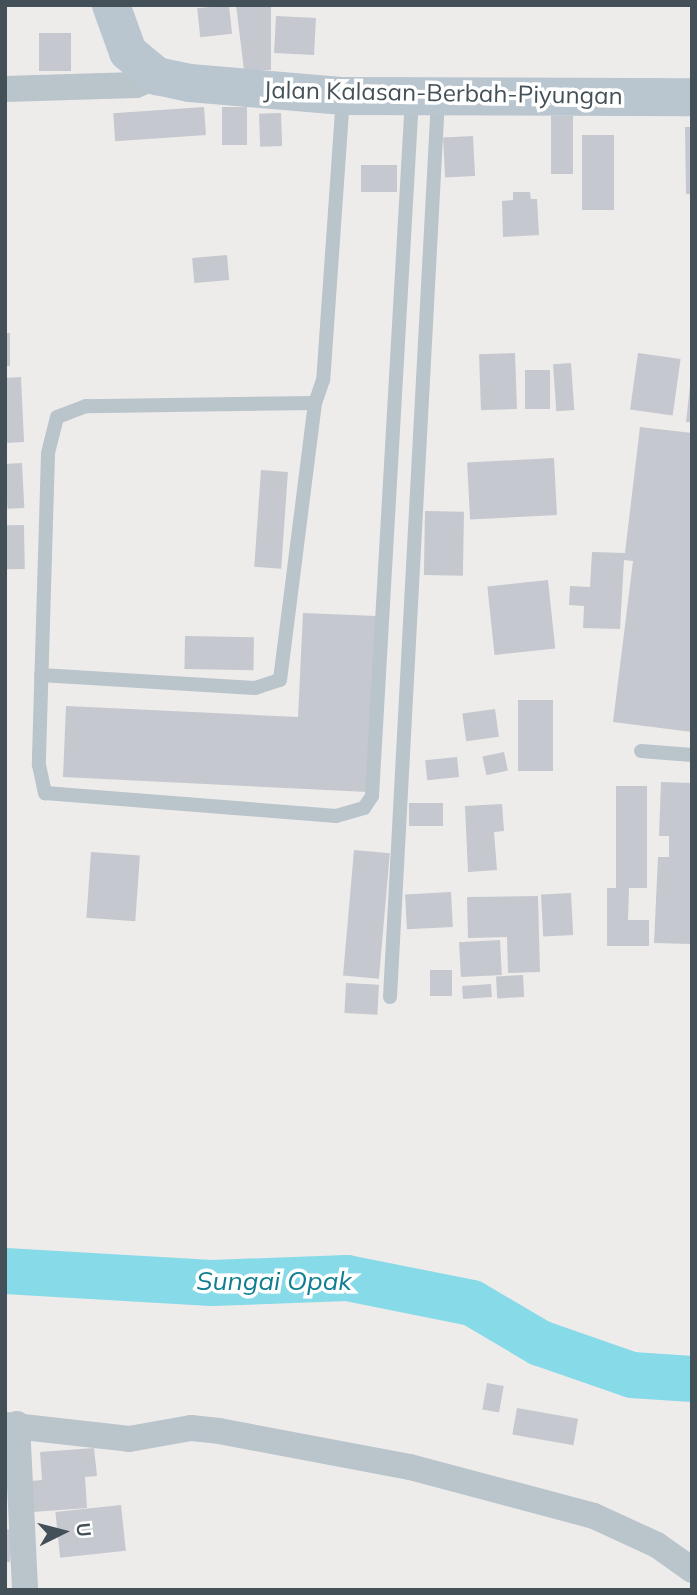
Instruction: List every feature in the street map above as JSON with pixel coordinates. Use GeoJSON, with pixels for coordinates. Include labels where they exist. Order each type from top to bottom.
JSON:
{"type":"FeatureCollection","features":[{"type":"Feature","properties":{"kind":"street"},"geometry":{"type":"LineString","coordinates":[[5,89],[136,85],[157,76],[128,52],[111,5]]}},
{"type":"Feature","properties":{"kind":"street","name":"Jalan Kalasan-Berbah-Piyungan"},"geometry":{"type":"LineString","coordinates":[[157,76],[343,96],[692,97]]}},
{"type":"Feature","properties":{"kind":"street"},"geometry":{"type":"LineString","coordinates":[[25,1590],[19,1478],[13,1430],[129,1439],[179,1429],[219,1431],[410,1467],[594,1516],[657,1545],[692,1570]]}},
{"type":"Feature","properties":{"kind":"lane"},"geometry":{"type":"LineString","coordinates":[[41,675],[255,688],[280,680],[315,403],[323,380],[343,96]]}},
{"type":"Feature","properties":{"kind":"lane"},"geometry":{"type":"LineString","coordinates":[[315,403],[86,406],[57,417],[48,454],[39,765],[45,793],[336,816],[365,808],[376,776],[425,96]]}},
{"type":"Feature","properties":{"kind":"lane"},"geometry":{"type":"LineString","coordinates":[[390,997],[425,96]]}},
{"type":"Feature","properties":{"kind":"lane"},"geometry":{"type":"LineString","coordinates":[[640,751],[692,755]]}},
{"type":"Feature","properties":{"kind":"building"},"geometry":{"type":"Polygon","coordinates":[[[229,5],[232,34],[200,37],[197,8],[229,5]]]}},
{"type":"Feature","properties":{"kind":"building"},"geometry":{"type":"Polygon","coordinates":[[[236,5],[271,5],[271,70],[244,70],[236,5]]]}},
{"type":"Feature","properties":{"kind":"building"},"geometry":{"type":"Polygon","coordinates":[[[276,16],[316,18],[314,55],[274,53],[276,16]]]}},
{"type":"Feature","properties":{"kind":"building"},"geometry":{"type":"Polygon","coordinates":[[[39,33],[71,33],[71,71],[39,71],[39,33]]]}},
{"type":"Feature","properties":{"kind":"building"},"geometry":{"type":"Polygon","coordinates":[[[204,107],[206,135],[115,141],[113,113],[204,107]]]}},
{"type":"Feature","properties":{"kind":"building"},"geometry":{"type":"Polygon","coordinates":[[[222,107],[247,107],[247,145],[222,145],[222,107]]]}},
{"type":"Feature","properties":{"kind":"building"},"geometry":{"type":"Polygon","coordinates":[[[281,113],[282,146],[260,147],[259,114],[281,113]]]}},
{"type":"Feature","properties":{"kind":"building"},"geometry":{"type":"Polygon","coordinates":[[[551,116],[573,116],[573,174],[551,174],[551,116]]]}},
{"type":"Feature","properties":{"kind":"building"},"geometry":{"type":"Polygon","coordinates":[[[685,127],[692,127],[692,194],[686,194],[685,127]]]}},
{"type":"Feature","properties":{"kind":"building"},"geometry":{"type":"Polygon","coordinates":[[[582,135],[614,135],[614,210],[582,210],[582,135]]]}},
{"type":"Feature","properties":{"kind":"building"},"geometry":{"type":"Polygon","coordinates":[[[473,136],[475,176],[445,178],[443,138],[473,136]]]}},
{"type":"Feature","properties":{"kind":"building"},"geometry":{"type":"Polygon","coordinates":[[[361,165],[397,165],[397,192],[361,192],[361,165]]]}},
{"type":"Feature","properties":{"kind":"building"},"geometry":{"type":"Polygon","coordinates":[[[513,192],[530,192],[531,199],[537,199],[539,235],[503,237],[502,201],[513,200],[513,192]]]}},
{"type":"Feature","properties":{"kind":"building"},"geometry":{"type":"Polygon","coordinates":[[[227,255],[229,280],[194,283],[192,258],[227,255]]]}},
{"type":"Feature","properties":{"kind":"building"},"geometry":{"type":"Polygon","coordinates":[[[5,333],[10,333],[10,366],[5,366],[5,333]]]}},
{"type":"Feature","properties":{"kind":"building"},"geometry":{"type":"Polygon","coordinates":[[[515,353],[517,409],[481,410],[479,354],[515,353]]]}},
{"type":"Feature","properties":{"kind":"building"},"geometry":{"type":"Polygon","coordinates":[[[638,353],[681,359],[673,415],[630,409],[638,353]]]}},
{"type":"Feature","properties":{"kind":"building"},"geometry":{"type":"Polygon","coordinates":[[[571,363],[574,410],[556,411],[553,364],[571,363]]]}},
{"type":"Feature","properties":{"kind":"building"},"geometry":{"type":"Polygon","coordinates":[[[525,370],[550,370],[550,409],[525,409],[525,370]]]}},
{"type":"Feature","properties":{"kind":"building"},"geometry":{"type":"Polygon","coordinates":[[[21,377],[24,442],[5,443],[5,378],[21,377]]]}},
{"type":"Feature","properties":{"kind":"building"},"geometry":{"type":"Polygon","coordinates":[[[690,386],[692,422],[686,422],[690,386]]]}},
{"type":"Feature","properties":{"kind":"building"},"geometry":{"type":"Polygon","coordinates":[[[640,427],[692,433],[692,732],[613,722],[633,561],[624,560],[620,629],[583,628],[584,606],[569,605],[570,586],[590,587],[592,552],[625,553],[640,427]]]}},
{"type":"Feature","properties":{"kind":"building"},"geometry":{"type":"Polygon","coordinates":[[[554,458],[557,515],[470,519],[467,463],[554,458]]]}},
{"type":"Feature","properties":{"kind":"building"},"geometry":{"type":"Polygon","coordinates":[[[22,463],[24,508],[7,509],[5,464],[22,463]]]}},
{"type":"Feature","properties":{"kind":"building"},"geometry":{"type":"Polygon","coordinates":[[[261,470],[288,472],[281,569],[254,567],[261,470]]]}},
{"type":"Feature","properties":{"kind":"building"},"geometry":{"type":"Polygon","coordinates":[[[425,511],[464,512],[463,576],[424,575],[425,511]]]}},
{"type":"Feature","properties":{"kind":"building"},"geometry":{"type":"Polygon","coordinates":[[[5,525],[24,525],[25,569],[6,569],[5,525]]]}},
{"type":"Feature","properties":{"kind":"building"},"geometry":{"type":"Polygon","coordinates":[[[548,580],[555,649],[495,655],[487,586],[548,580]]]}},
{"type":"Feature","properties":{"kind":"building"},"geometry":{"type":"Polygon","coordinates":[[[303,613],[377,616],[368,792],[63,777],[66,706],[298,717],[303,613]]]}},
{"type":"Feature","properties":{"kind":"building"},"geometry":{"type":"Polygon","coordinates":[[[185,636],[254,637],[253,670],[184,669],[185,636]]]}},
{"type":"Feature","properties":{"kind":"building"},"geometry":{"type":"Polygon","coordinates":[[[518,700],[553,700],[553,771],[518,771],[518,700]]]}},
{"type":"Feature","properties":{"kind":"building"},"geometry":{"type":"Polygon","coordinates":[[[495,709],[499,737],[466,741],[462,714],[495,709]]]}},
{"type":"Feature","properties":{"kind":"building"},"geometry":{"type":"Polygon","coordinates":[[[504,752],[508,771],[486,775],[482,757],[504,752]]]}},
{"type":"Feature","properties":{"kind":"building"},"geometry":{"type":"Polygon","coordinates":[[[457,757],[459,777],[427,780],[425,760],[457,757]]]}},
{"type":"Feature","properties":{"kind":"building"},"geometry":{"type":"Polygon","coordinates":[[[661,782],[692,783],[692,944],[654,943],[658,857],[669,857],[669,836],[659,836],[661,782]]]}},
{"type":"Feature","properties":{"kind":"building"},"geometry":{"type":"Polygon","coordinates":[[[616,786],[647,786],[647,888],[629,888],[628,920],[649,920],[649,946],[607,946],[607,888],[616,888],[616,786]]]}},
{"type":"Feature","properties":{"kind":"building"},"geometry":{"type":"Polygon","coordinates":[[[409,803],[443,803],[443,826],[409,826],[409,803]]]}},
{"type":"Feature","properties":{"kind":"building"},"geometry":{"type":"Polygon","coordinates":[[[502,804],[504,831],[494,832],[497,870],[468,872],[465,806],[502,804]]]}},
{"type":"Feature","properties":{"kind":"building"},"geometry":{"type":"Polygon","coordinates":[[[354,850],[390,853],[379,979],[343,976],[354,850]]]}},
{"type":"Feature","properties":{"kind":"building"},"geometry":{"type":"Polygon","coordinates":[[[91,852],[140,855],[135,921],[86,918],[91,852]]]}},
{"type":"Feature","properties":{"kind":"building"},"geometry":{"type":"Polygon","coordinates":[[[451,892],[453,927],[407,929],[405,894],[451,892]]]}},
{"type":"Feature","properties":{"kind":"building"},"geometry":{"type":"Polygon","coordinates":[[[571,893],[573,935],[543,937],[541,895],[571,893]]]}},
{"type":"Feature","properties":{"kind":"building"},"geometry":{"type":"Polygon","coordinates":[[[538,896],[540,972],[508,973],[507,937],[468,938],[467,897],[538,896]]]}},
{"type":"Feature","properties":{"kind":"building"},"geometry":{"type":"Polygon","coordinates":[[[500,940],[502,975],[461,977],[459,942],[500,940]]]}},
{"type":"Feature","properties":{"kind":"building"},"geometry":{"type":"Polygon","coordinates":[[[430,970],[452,970],[452,996],[430,996],[430,970]]]}},
{"type":"Feature","properties":{"kind":"building"},"geometry":{"type":"Polygon","coordinates":[[[523,975],[524,997],[497,998],[496,976],[523,975]]]}},
{"type":"Feature","properties":{"kind":"building"},"geometry":{"type":"Polygon","coordinates":[[[346,983],[379,985],[377,1015],[344,1013],[346,983]]]}},
{"type":"Feature","properties":{"kind":"building"},"geometry":{"type":"Polygon","coordinates":[[[491,984],[492,997],[463,999],[462,986],[491,984]]]}},
{"type":"Feature","properties":{"kind":"building"},"geometry":{"type":"Polygon","coordinates":[[[487,1383],[504,1386],[499,1413],[482,1410],[487,1383]]]}},
{"type":"Feature","properties":{"kind":"building"},"geometry":{"type":"Polygon","coordinates":[[[517,1408],[578,1419],[573,1445],[512,1435],[517,1408]]]}},
{"type":"Feature","properties":{"kind":"building"},"geometry":{"type":"Polygon","coordinates":[[[94,1448],[97,1476],[85,1477],[87,1508],[33,1512],[31,1481],[42,1480],[40,1452],[94,1448]]]}},
{"type":"Feature","properties":{"kind":"building"},"geometry":{"type":"Polygon","coordinates":[[[121,1505],[126,1551],[60,1558],[55,1512],[121,1505]]]}},
{"type":"Feature","properties":{"kind":"building"},"geometry":{"type":"Polygon","coordinates":[[[5,1529],[13,1530],[10,1562],[5,1562],[5,1529]]]}},
{"type":"Feature","properties":{"kind":"waterway","name":"Sungai Opak"},"geometry":{"type":"LineString","coordinates":[[5,1271],[212,1283],[347,1278],[472,1303],[540,1343],[632,1375],[692,1379]]}}]}
